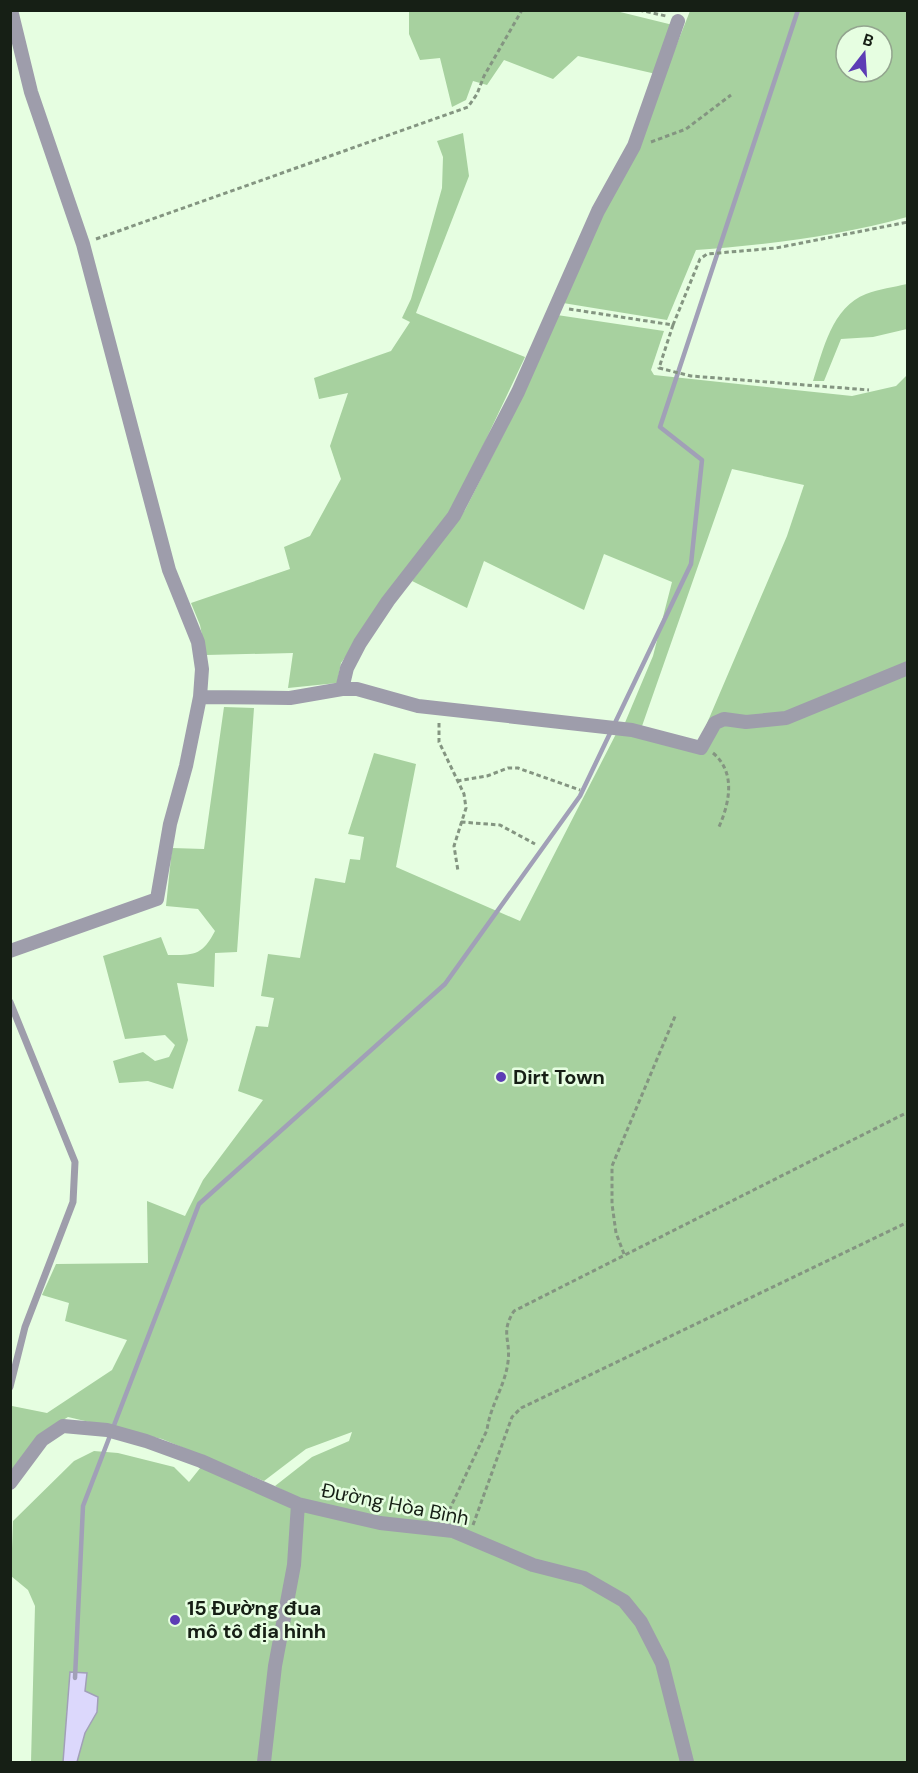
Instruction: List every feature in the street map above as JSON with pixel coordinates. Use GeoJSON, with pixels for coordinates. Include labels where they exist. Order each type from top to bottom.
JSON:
{"type":"FeatureCollection","features":[{"type":"Feature","properties":{"kind":"street"},"geometry":{"type":"LineString","coordinates":[[10,951],[157,899],[170,824],[186,766],[200,697],[202,669],[198,642],[169,570],[83,244],[31,92],[11,10]]}},
{"type":"Feature","properties":{"kind":"street"},"geometry":{"type":"LineString","coordinates":[[342,689],[347,668],[360,643],[388,601],[454,516],[518,392],[598,211],[634,146],[678,21]]}},
{"type":"Feature","properties":{"kind":"street"},"geometry":{"type":"LineString","coordinates":[[200,697],[290,698],[342,689],[357,689],[397,702],[439,709],[622,729],[704,746],[715,723],[724,719],[746,722],[786,718],[908,668]]}},
{"type":"Feature","properties":{"kind":"street","name":"Đường Hòa Bình"},"geometry":{"type":"LineString","coordinates":[[10,1483],[42,1440],[63,1426],[107,1431],[146,1441],[201,1461],[298,1504],[380,1522],[440,1529],[469,1537],[533,1565],[584,1578],[624,1601],[641,1622],[662,1663],[687,1762]]}},
{"type":"Feature","properties":{"kind":"street"},"geometry":{"type":"LineString","coordinates":[[264,1762],[275,1666],[294,1565],[298,1504]]}},
{"type":"Feature","properties":{"kind":"lane"},"geometry":{"type":"LineString","coordinates":[[10,1002],[75,1162],[73,1202],[25,1327],[10,1387]]}},
{"type":"Feature","properties":{"kind":"path"},"geometry":{"type":"LineString","coordinates":[[83,244],[468,107],[522,10]]}},
{"type":"Feature","properties":{"kind":"path"},"geometry":{"type":"LineString","coordinates":[[639,10],[662,14],[678,21]]}},
{"type":"Feature","properties":{"kind":"path"},"geometry":{"type":"LineString","coordinates":[[634,146],[662,140],[686,129],[731,95]]}},
{"type":"Feature","properties":{"kind":"path"},"geometry":{"type":"LineString","coordinates":[[870,390],[691,376],[659,368],[673,325],[700,259],[707,254],[776,248],[908,222]]}},
{"type":"Feature","properties":{"kind":"path"},"geometry":{"type":"LineString","coordinates":[[555,307],[673,325]]}},
{"type":"Feature","properties":{"kind":"path"},"geometry":{"type":"LineString","coordinates":[[439,709],[439,742],[464,794],[466,808],[454,846],[458,871]]}},
{"type":"Feature","properties":{"kind":"path"},"geometry":{"type":"LineString","coordinates":[[704,746],[722,764],[730,792],[727,809],[718,829]]}},
{"type":"Feature","properties":{"kind":"path"},"geometry":{"type":"LineString","coordinates":[[457,781],[487,776],[508,768],[518,768],[580,790]]}},
{"type":"Feature","properties":{"kind":"path"},"geometry":{"type":"LineString","coordinates":[[461,822],[500,825],[535,844]]}},
{"type":"Feature","properties":{"kind":"path"},"geometry":{"type":"LineString","coordinates":[[624,1254],[616,1233],[612,1204],[612,1166],[676,1014]]}},
{"type":"Feature","properties":{"kind":"path"},"geometry":{"type":"LineString","coordinates":[[440,1529],[487,1430],[489,1415],[508,1361],[506,1323],[514,1311],[624,1254],[685,1227],[908,1112]]}},
{"type":"Feature","properties":{"kind":"path"},"geometry":{"type":"LineString","coordinates":[[469,1537],[512,1417],[521,1408],[908,1222]]}},
{"type":"Feature","properties":{"kind":"green space"},"geometry":{"type":"Polygon","coordinates":[[[409,10],[612,10],[673,25],[656,74],[578,56],[553,79],[504,60],[487,85],[473,81],[466,100],[452,107],[440,58],[420,60],[409,34],[409,10]]]}},
{"type":"Feature","properties":{"kind":"green space"},"geometry":{"type":"Polygon","coordinates":[[[690,11],[907,11],[907,217],[803,239],[696,250],[667,320],[563,303],[663,79],[690,11]]]}},
{"type":"Feature","properties":{"kind":"green space"},"geometry":{"type":"Polygon","coordinates":[[[463,133],[469,176],[416,313],[525,357],[454,507],[341,663],[337,683],[288,688],[293,653],[206,655],[200,625],[191,603],[290,569],[284,547],[310,536],[341,479],[330,446],[348,393],[319,399],[314,378],[391,351],[410,322],[402,318],[411,299],[442,188],[443,157],[437,141],[463,133]]]}},
{"type":"Feature","properties":{"kind":"green space"},"geometry":{"type":"Polygon","coordinates":[[[907,284],[907,329],[873,337],[841,339],[824,381],[813,381],[830,331],[845,309],[854,300],[866,294],[907,284]]]}},
{"type":"Feature","properties":{"kind":"green space"},"geometry":{"type":"Polygon","coordinates":[[[557,315],[664,331],[651,370],[654,375],[852,396],[896,386],[907,375],[907,1762],[77,1762],[85,1733],[97,1712],[70,1672],[63,1762],[31,1762],[35,1606],[28,1590],[11,1576],[13,1521],[74,1461],[94,1451],[118,1453],[174,1467],[189,1482],[201,1467],[287,1504],[290,1508],[292,1495],[275,1486],[312,1457],[349,1441],[352,1432],[306,1449],[264,1481],[162,1439],[68,1417],[35,1441],[11,1474],[12,1406],[47,1413],[112,1370],[127,1340],[65,1321],[69,1303],[42,1295],[56,1264],[148,1263],[147,1201],[185,1216],[203,1180],[263,1100],[238,1091],[256,1026],[268,1027],[274,998],[261,996],[268,954],[300,958],[315,878],[345,883],[350,859],[360,860],[364,837],[348,834],[374,753],[416,764],[396,867],[520,921],[617,732],[696,749],[787,536],[804,485],[732,469],[641,729],[624,725],[653,656],[672,582],[604,554],[584,610],[484,561],[467,608],[412,581],[465,510],[516,409],[557,315]]]}},
{"type":"Feature","properties":{"kind":"green space"},"geometry":{"type":"Polygon","coordinates":[[[224,707],[254,708],[237,952],[215,953],[214,987],[177,983],[188,1040],[173,1089],[148,1081],[119,1083],[113,1061],[143,1052],[155,1061],[169,1057],[175,1045],[165,1035],[125,1039],[103,956],[161,937],[168,955],[191,954],[201,950],[215,931],[198,909],[166,906],[172,848],[204,849],[224,707]]]}},
{"type":"Feature","properties":{"kind":"shaded area"},"geometry":{"type":"Polygon","coordinates":[[[70,1672],[87,1673],[85,1691],[98,1697],[97,1712],[85,1733],[77,1762],[63,1762],[70,1672]]]}},
{"type":"Feature","properties":{"kind":"waterway"},"geometry":{"type":"LineString","coordinates":[[75,1678],[83,1506],[199,1204],[445,984],[580,796],[691,564],[702,460],[660,427],[798,10]]}},
{"type":"Feature","properties":{"kind":"place","name":"Dirt Town"},"geometry":{"type":"Point","coordinates":[501,1077]}},
{"type":"Feature","properties":{"kind":"place","name":"15 Đường đua mô tô địa hình"},"geometry":{"type":"Point","coordinates":[175,1620]}}]}
